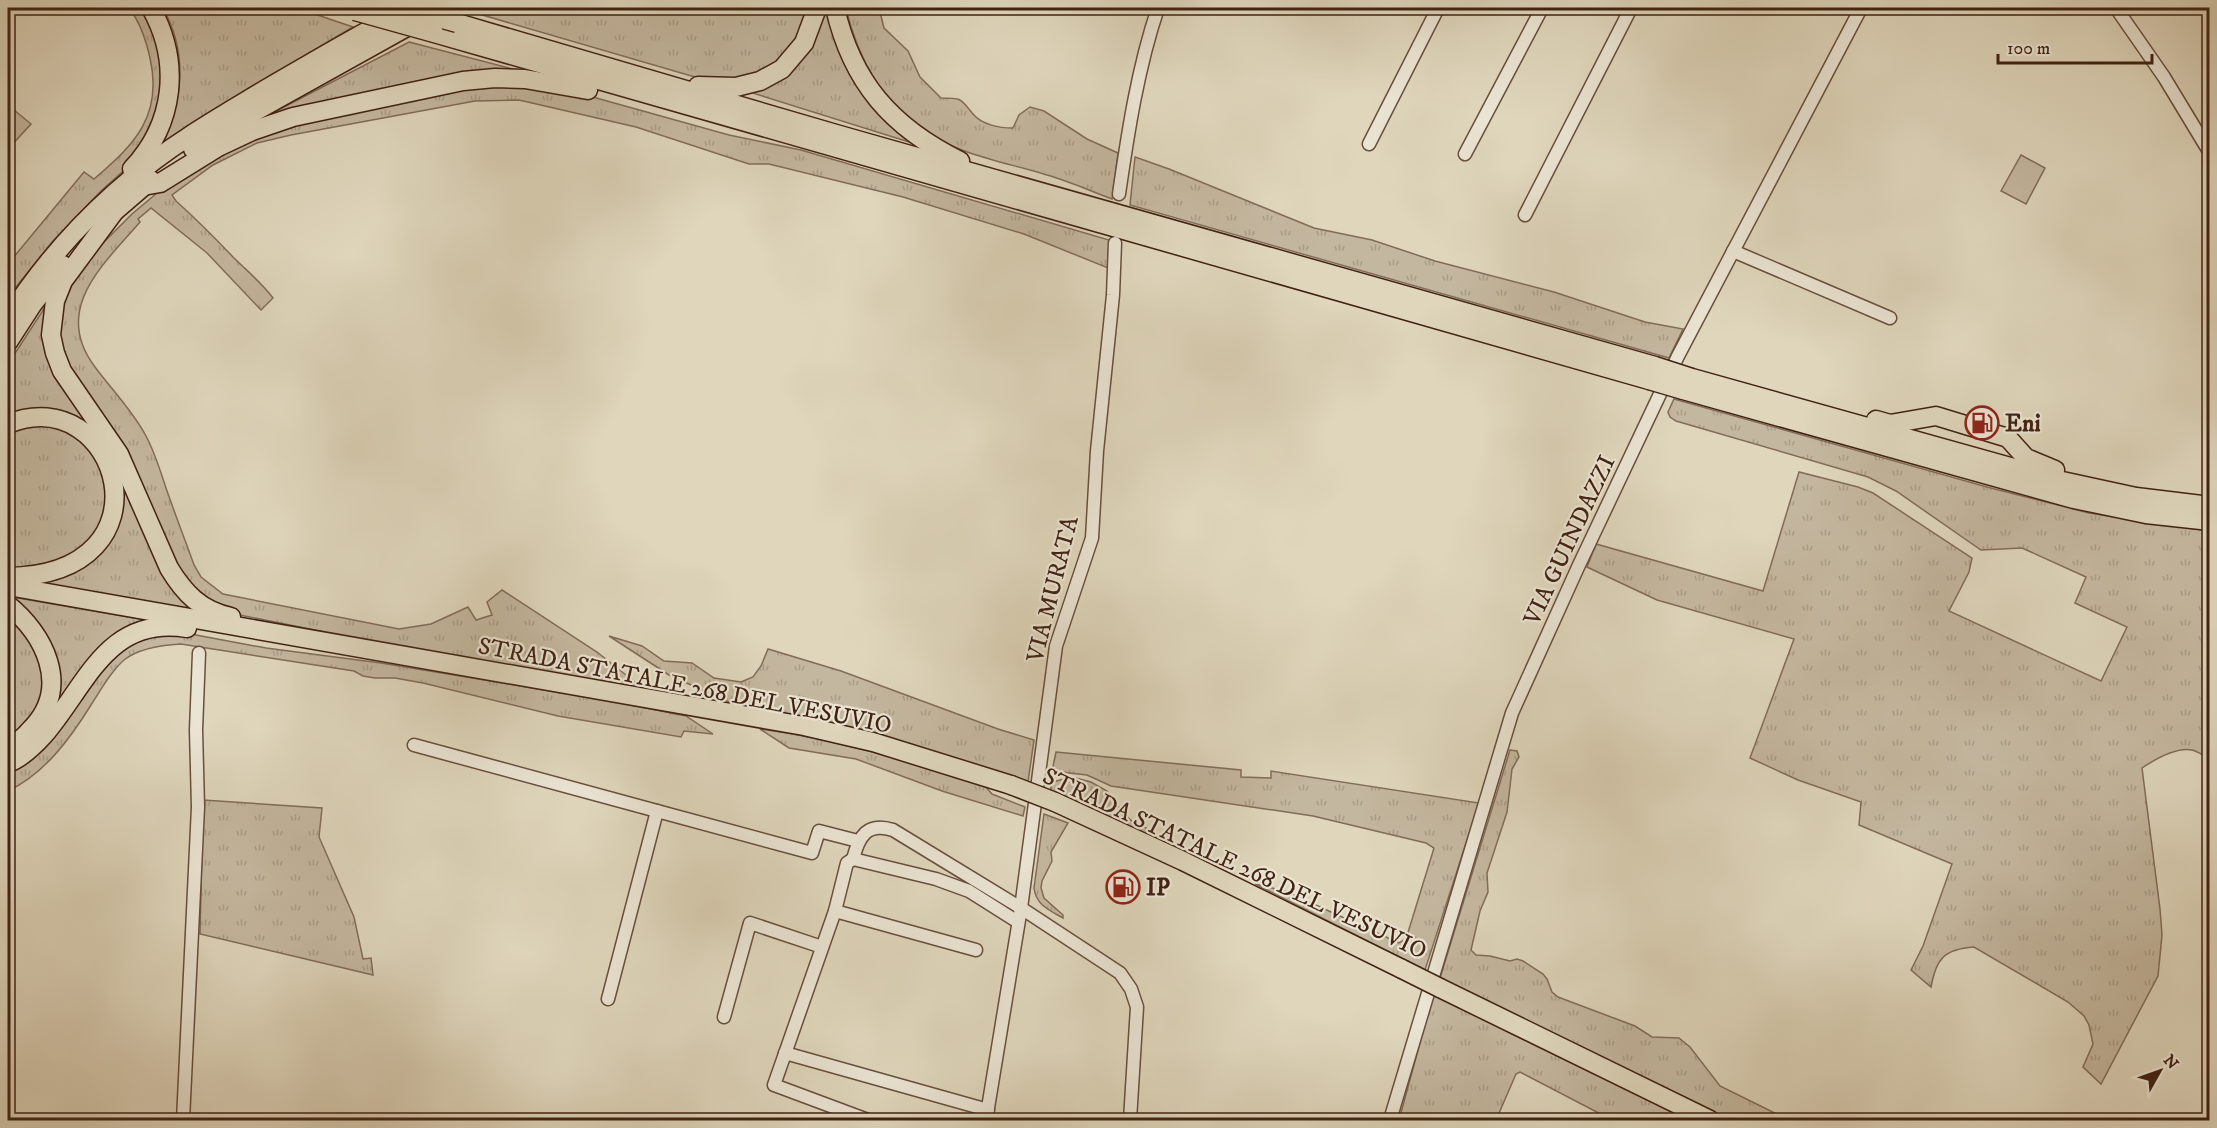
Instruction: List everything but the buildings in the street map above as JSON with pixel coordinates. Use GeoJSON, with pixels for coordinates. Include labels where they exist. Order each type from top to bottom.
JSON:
{"type":"FeatureCollection","features":[{"type":"Feature","properties":{"kind":"highway"},"geometry":{"type":"LineString","coordinates":[[8,318],[56,251],[117,183],[143,158],[167,109],[170,90],[170,56],[164,33],[152,8]]}},
{"type":"Feature","properties":{"kind":"highway"},"geometry":{"type":"LineString","coordinates":[[371,37],[389,11],[396,8]]}},
{"type":"Feature","properties":{"kind":"highway"},"geometry":{"type":"LineString","coordinates":[[403,8],[460,20]]}},
{"type":"Feature","properties":{"kind":"highway"},"geometry":{"type":"LineString","coordinates":[[8,342],[50,281],[86,239],[143,186],[189,151],[371,37],[411,8]]}},
{"type":"Feature","properties":{"kind":"highway"},"geometry":{"type":"LineString","coordinates":[[428,8],[495,34],[996,179],[2074,499],[2146,514],[2210,521]]}},
{"type":"Feature","properties":{"kind":"highway"},"geometry":{"type":"LineString","coordinates":[[82,224],[136,175],[191,134],[371,37],[441,8]]}},
{"type":"Feature","properties":{"kind":"highway"},"geometry":{"type":"LineString","coordinates":[[656,82],[736,87],[760,81],[782,69],[804,43],[817,8]]}},
{"type":"Feature","properties":{"kind":"highway"},"geometry":{"type":"LineString","coordinates":[[835,8],[841,32],[858,72],[884,109],[918,137],[942,152],[996,179]]}},
{"type":"Feature","properties":{"kind":"highway"},"geometry":{"type":"LineString","coordinates":[[349,9],[764,129],[1652,373]]}},
{"type":"Feature","properties":{"kind":"highway"},"geometry":{"type":"LineString","coordinates":[[143,186],[160,183],[218,147],[252,131],[293,117],[463,81],[495,78],[575,86],[738,129],[764,129]]}},
{"type":"Feature","properties":{"kind":"highway"},"geometry":{"type":"LineString","coordinates":[[117,208],[63,281],[55,301],[51,335],[62,371],[119,454],[169,568],[192,598],[205,609],[220,615],[288,630],[331,644]]}},
{"type":"Feature","properties":{"kind":"highway"},"geometry":{"type":"LineString","coordinates":[[8,304],[41,262],[56,251]]}},
{"type":"Feature","properties":{"kind":"highway"},"geometry":{"type":"LineString","coordinates":[[1687,384],[1790,406],[2081,486],[2159,501],[2210,506]]}},
{"type":"Feature","properties":{"kind":"highway"},"geometry":{"type":"LineString","coordinates":[[1790,406],[1812,402],[1890,424],[1936,416],[2008,438],[2026,458],[2048,468],[2131,487],[2159,501]]}},
{"type":"Feature","properties":{"kind":"highway"},"geometry":{"type":"LineString","coordinates":[[8,424],[41,417],[57,419],[85,434],[98,447],[108,463],[114,483],[116,502],[109,527],[89,552],[75,562],[55,571],[8,577]]}},
{"type":"Feature","properties":{"kind":"highway","name":"STRADA STATALE 268 DEL VESUVIO"},"geometry":{"type":"LineString","coordinates":[[8,586],[804,726],[873,742],[991,778],[1055,802],[1161,851],[1710,1120]]}},
{"type":"Feature","properties":{"kind":"highway"},"geometry":{"type":"LineString","coordinates":[[8,605],[22,616],[36,635],[47,654],[51,677],[48,702],[39,721],[25,736],[8,748]]}},
{"type":"Feature","properties":{"kind":"highway"},"geometry":{"type":"LineString","coordinates":[[8,763],[26,753],[56,721],[104,654],[123,638],[143,629],[181,627],[252,637],[297,638]]}},
{"type":"Feature","properties":{"kind":"street"},"geometry":{"type":"LineString","coordinates":[[1119,194],[1128,133],[1147,46],[1158,8]]}},
{"type":"Feature","properties":{"kind":"street"},"geometry":{"type":"LineString","coordinates":[[1369,144],[1438,8]]}},
{"type":"Feature","properties":{"kind":"street"},"geometry":{"type":"LineString","coordinates":[[1465,154],[1542,8]]}},
{"type":"Feature","properties":{"kind":"street"},"geometry":{"type":"LineString","coordinates":[[1525,215],[1631,8]]}},
{"type":"Feature","properties":{"kind":"street","name":"VIA GUINDAZZI"},"geometry":{"type":"LineString","coordinates":[[1390,1120],[1512,713],[1678,356],[1861,8]]}},
{"type":"Feature","properties":{"kind":"street"},"geometry":{"type":"LineString","coordinates":[[2116,8],[2164,77],[2210,153]]}},
{"type":"Feature","properties":{"kind":"street","name":"VIA MURATA"},"geometry":{"type":"LineString","coordinates":[[987,1115],[1020,909],[1056,646],[1092,537],[1097,451],[1113,295],[1115,243]]}},
{"type":"Feature","properties":{"kind":"street"},"geometry":{"type":"LineString","coordinates":[[1733,251],[1890,318]]}},
{"type":"Feature","properties":{"kind":"street"},"geometry":{"type":"LineString","coordinates":[[183,1120],[198,807],[196,730],[199,653]]}},
{"type":"Feature","properties":{"kind":"street"},"geometry":{"type":"LineString","coordinates":[[414,745],[812,853],[819,831],[858,841]]}},
{"type":"Feature","properties":{"kind":"street"},"geometry":{"type":"LineString","coordinates":[[608,999],[657,811]]}},
{"type":"Feature","properties":{"kind":"street"},"geometry":{"type":"LineString","coordinates":[[853,860],[858,841],[872,828],[881,826],[893,830],[1120,974],[1131,989],[1137,1006],[1130,1120]]}},
{"type":"Feature","properties":{"kind":"street"},"geometry":{"type":"LineString","coordinates":[[868,1120],[774,1085],[835,911],[847,863],[853,860],[936,879],[969,891],[1018,922]]}},
{"type":"Feature","properties":{"kind":"street"},"geometry":{"type":"LineString","coordinates":[[835,911],[976,950]]}},
{"type":"Feature","properties":{"kind":"street"},"geometry":{"type":"LineString","coordinates":[[724,1017],[750,922],[822,947]]}},
{"type":"Feature","properties":{"kind":"street"},"geometry":{"type":"LineString","coordinates":[[785,1053],[987,1115]]}},
{"type":"Feature","properties":{"kind":"green space"},"geometry":{"type":"Polygon","coordinates":[[[129,8],[148,8],[157,24],[164,106],[131,164],[101,191],[52,242],[8,297],[8,264],[84,172],[94,179],[122,153],[133,141],[149,113],[153,78],[150,58],[142,32],[129,8]]]}},
{"type":"Feature","properties":{"kind":"green space"},"geometry":{"type":"Polygon","coordinates":[[[163,8],[297,8],[353,27],[240,94],[155,152],[172,117],[180,81],[177,44],[163,8]]]}},
{"type":"Feature","properties":{"kind":"green space"},"geometry":{"type":"Polygon","coordinates":[[[470,8],[811,8],[796,46],[758,77],[712,82],[465,10],[470,8]]]}},
{"type":"Feature","properties":{"kind":"green space"},"geometry":{"type":"Polygon","coordinates":[[[824,8],[833,8],[846,51],[925,147],[743,90],[759,87],[824,8]]]}},
{"type":"Feature","properties":{"kind":"green space"},"geometry":{"type":"Polygon","coordinates":[[[846,8],[879,8],[884,28],[908,51],[920,77],[941,98],[960,100],[981,121],[1013,128],[1019,115],[1030,107],[1044,111],[1087,139],[1118,153],[1112,199],[1055,177],[958,148],[930,135],[914,124],[886,96],[865,63],[846,8]]]}},
{"type":"Feature","properties":{"kind":"green space"},"geometry":{"type":"Polygon","coordinates":[[[409,42],[528,73],[255,122],[409,42]]]}},
{"type":"Feature","properties":{"kind":"green space"},"geometry":{"type":"Polygon","coordinates":[[[504,84],[582,94],[729,135],[801,150],[1109,240],[1108,268],[1024,234],[903,197],[769,164],[749,164],[636,127],[519,100],[475,101],[257,143],[213,165],[172,195],[273,298],[261,310],[207,253],[151,208],[138,219],[140,222],[98,271],[80,307],[78,326],[83,346],[95,367],[146,436],[194,565],[201,577],[223,594],[399,629],[431,624],[468,607],[476,620],[492,615],[487,602],[502,590],[597,652],[645,690],[384,644],[220,611],[190,585],[177,564],[126,448],[69,370],[58,330],[61,308],[70,282],[87,259],[132,214],[176,177],[214,154],[278,128],[468,87],[504,84]]]}},
{"type":"Feature","properties":{"kind":"green space"},"geometry":{"type":"Polygon","coordinates":[[[8,105],[31,124],[8,149],[8,105]]]}},
{"type":"Feature","properties":{"kind":"green space"},"geometry":{"type":"Polygon","coordinates":[[[2021,155],[2045,168],[2026,204],[2001,191],[2021,155]]]}},
{"type":"Feature","properties":{"kind":"green space"},"geometry":{"type":"Polygon","coordinates":[[[1135,157],[1314,228],[1372,240],[1435,261],[1554,292],[1645,322],[1683,329],[1669,358],[1130,205],[1135,157]]]}},
{"type":"Feature","properties":{"kind":"green space"},"geometry":{"type":"Polygon","coordinates":[[[49,301],[77,402],[195,610],[35,582],[57,580],[87,565],[103,549],[118,519],[93,434],[8,417],[8,364],[49,301]]]}},
{"type":"Feature","properties":{"kind":"green space"},"geometry":{"type":"Polygon","coordinates":[[[1674,399],[1987,487],[2089,513],[2209,531],[2209,758],[2196,751],[2179,750],[2152,761],[2142,768],[2162,935],[2158,976],[2101,1084],[2083,1067],[2093,1044],[2089,1025],[2084,1016],[2068,1002],[1974,947],[1955,950],[1943,957],[1936,969],[1931,987],[1911,970],[1923,946],[1952,864],[1859,825],[1861,802],[1798,780],[1750,758],[1794,639],[1657,600],[1587,567],[1596,544],[1763,591],[1799,472],[1873,493],[1972,558],[1969,572],[1949,611],[2101,681],[2127,627],[2075,603],[2086,577],[2022,548],[1981,550],[1896,491],[1868,477],[1676,421],[1670,417],[1668,412],[1674,399]]]}},
{"type":"Feature","properties":{"kind":"green space"},"geometry":{"type":"Polygon","coordinates":[[[29,423],[70,431],[94,451],[109,490],[99,530],[70,559],[8,570],[8,429],[29,423]]]}},
{"type":"Feature","properties":{"kind":"green space"},"geometry":{"type":"Polygon","coordinates":[[[12,597],[152,621],[74,687],[27,745],[54,654],[41,631],[11,599],[12,597]]]}},
{"type":"Feature","properties":{"kind":"green space"},"geometry":{"type":"Polygon","coordinates":[[[8,611],[43,662],[41,706],[8,742],[8,611]]]}},
{"type":"Feature","properties":{"kind":"green space"},"geometry":{"type":"Polygon","coordinates":[[[180,632],[266,648],[381,663],[617,702],[686,716],[713,734],[684,731],[681,737],[558,716],[423,683],[395,678],[375,678],[363,676],[354,671],[174,644],[144,650],[124,660],[110,676],[55,754],[33,775],[8,791],[8,773],[22,766],[43,750],[66,721],[99,671],[112,657],[127,645],[143,637],[180,632]]]}},
{"type":"Feature","properties":{"kind":"green space"},"geometry":{"type":"Polygon","coordinates":[[[609,636],[642,646],[664,661],[692,663],[714,678],[741,682],[753,677],[761,666],[768,649],[841,671],[1034,740],[1028,782],[742,708],[669,675],[609,636]]]}},
{"type":"Feature","properties":{"kind":"green space"},"geometry":{"type":"Polygon","coordinates":[[[760,729],[845,745],[984,785],[992,794],[1025,807],[1023,816],[942,791],[856,759],[789,748],[760,729]]]}},
{"type":"Feature","properties":{"kind":"green space"},"geometry":{"type":"Polygon","coordinates":[[[1510,750],[1517,751],[1519,757],[1512,769],[1507,812],[1487,873],[1488,892],[1480,911],[1471,950],[1476,955],[1523,961],[1543,974],[1552,992],[1558,997],[1635,1026],[1652,1037],[1679,1038],[1690,1047],[1720,1086],[1789,1120],[1728,1120],[1440,978],[1510,750]]]}},
{"type":"Feature","properties":{"kind":"green space"},"geometry":{"type":"Polygon","coordinates":[[[1056,752],[1241,770],[1241,777],[1271,778],[1271,771],[1479,803],[1425,970],[1255,884],[1285,891],[1399,943],[1406,939],[1434,848],[1426,843],[1313,816],[1111,786],[1087,775],[1052,771],[1056,752]]]}},
{"type":"Feature","properties":{"kind":"green space"},"geometry":{"type":"Polygon","coordinates":[[[1072,777],[1091,782],[1107,791],[1132,821],[1152,831],[1149,836],[1050,792],[1052,782],[1072,777]]]}},
{"type":"Feature","properties":{"kind":"green space"},"geometry":{"type":"Polygon","coordinates":[[[203,800],[322,808],[319,837],[354,917],[363,959],[371,958],[373,975],[200,934],[203,800]]]}},
{"type":"Feature","properties":{"kind":"green space"},"geometry":{"type":"Polygon","coordinates":[[[1044,814],[1068,823],[1051,852],[1052,861],[1041,888],[1044,898],[1063,915],[1063,918],[1040,903],[1035,894],[1044,814]]]}},
{"type":"Feature","properties":{"kind":"green space"},"geometry":{"type":"Polygon","coordinates":[[[1433,995],[1688,1120],[1612,1120],[1520,1072],[1516,1074],[1496,1120],[1399,1120],[1433,995]]]}},
{"type":"Feature","properties":{"kind":"place","name":"Eni"},"geometry":{"type":"Point","coordinates":[1982,423]}},
{"type":"Feature","properties":{"kind":"place","name":"IP"},"geometry":{"type":"Point","coordinates":[1123,887]}}]}
